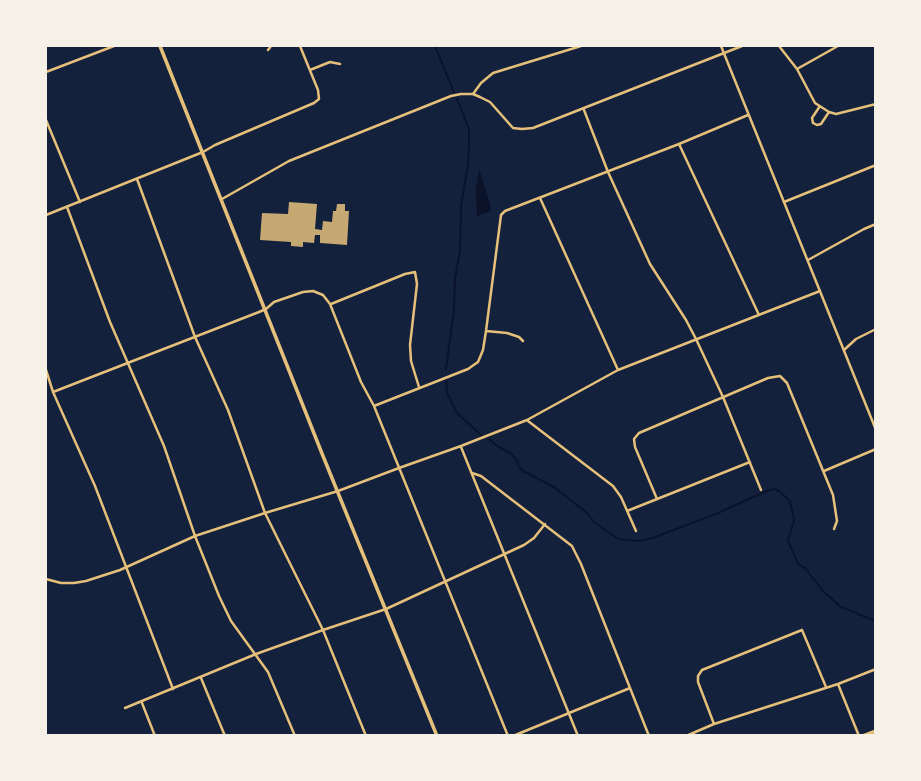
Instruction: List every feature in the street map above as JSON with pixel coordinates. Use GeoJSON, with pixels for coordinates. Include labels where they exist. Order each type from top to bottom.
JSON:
{"type":"FeatureCollection","features":[{"type":"Feature","properties":{"kind":"main road"},"geometry":{"type":"LineString","coordinates":[[160,46],[437,736]]}},
{"type":"Feature","properties":{"kind":"main road"},"geometry":{"type":"LineString","coordinates":[[861,736],[876,731]]}},
{"type":"Feature","properties":{"kind":"street"},"geometry":{"type":"LineString","coordinates":[[93,46],[96,52]]}},
{"type":"Feature","properties":{"kind":"street"},"geometry":{"type":"LineString","coordinates":[[46,72],[114,46]]}},
{"type":"Feature","properties":{"kind":"street"},"geometry":{"type":"LineString","coordinates":[[268,50],[271,46]]}},
{"type":"Feature","properties":{"kind":"street"},"geometry":{"type":"LineString","coordinates":[[46,215],[203,152],[314,103],[319,99],[318,90],[300,46]]}},
{"type":"Feature","properties":{"kind":"street"},"geometry":{"type":"LineString","coordinates":[[473,94],[493,72],[581,46]]}},
{"type":"Feature","properties":{"kind":"street"},"geometry":{"type":"LineString","coordinates":[[721,46],[876,430]]}},
{"type":"Feature","properties":{"kind":"street"},"geometry":{"type":"LineString","coordinates":[[222,199],[279,166],[312,151],[451,96],[473,94],[489,102],[513,128],[522,130],[583,109],[742,46]]}},
{"type":"Feature","properties":{"kind":"street"},"geometry":{"type":"LineString","coordinates":[[779,46],[797,69],[816,103],[828,112],[836,114],[876,104]]}},
{"type":"Feature","properties":{"kind":"street"},"geometry":{"type":"LineString","coordinates":[[797,69],[838,46]]}},
{"type":"Feature","properties":{"kind":"street"},"geometry":{"type":"LineString","coordinates":[[310,70],[330,62],[340,64]]}},
{"type":"Feature","properties":{"kind":"street"},"geometry":{"type":"LineString","coordinates":[[820,106],[812,118],[813,123],[821,124],[828,112]]}},
{"type":"Feature","properties":{"kind":"street"},"geometry":{"type":"LineString","coordinates":[[583,109],[650,264],[696,339],[761,491]]}},
{"type":"Feature","properties":{"kind":"street"},"geometry":{"type":"LineString","coordinates":[[374,406],[468,369],[478,362],[486,331],[501,215],[505,211],[748,115]]}},
{"type":"Feature","properties":{"kind":"street"},"geometry":{"type":"LineString","coordinates":[[46,121],[80,201]]}},
{"type":"Feature","properties":{"kind":"street"},"geometry":{"type":"LineString","coordinates":[[510,133],[513,128]]}},
{"type":"Feature","properties":{"kind":"street"},"geometry":{"type":"LineString","coordinates":[[680,144],[758,315]]}},
{"type":"Feature","properties":{"kind":"street"},"geometry":{"type":"LineString","coordinates":[[784,202],[876,165]]}},
{"type":"Feature","properties":{"kind":"street"},"geometry":{"type":"LineString","coordinates":[[137,179],[195,337],[228,410],[265,513],[323,630],[366,736]]}},
{"type":"Feature","properties":{"kind":"street"},"geometry":{"type":"LineString","coordinates":[[540,197],[618,370]]}},
{"type":"Feature","properties":{"kind":"street"},"geometry":{"type":"LineString","coordinates":[[67,207],[127,363],[164,446],[195,536],[225,611],[268,672],[295,736]]}},
{"type":"Feature","properties":{"kind":"street"},"geometry":{"type":"LineString","coordinates":[[808,260],[876,224]]}},
{"type":"Feature","properties":{"kind":"street"},"geometry":{"type":"LineString","coordinates":[[330,304],[415,272],[417,284],[410,345],[411,361],[419,387]]}},
{"type":"Feature","properties":{"kind":"street"},"geometry":{"type":"LineString","coordinates":[[52,391],[266,309],[274,302],[303,292],[313,291],[323,295],[330,304],[361,382],[374,406],[510,736],[630,688]]}},
{"type":"Feature","properties":{"kind":"street"},"geometry":{"type":"LineString","coordinates":[[46,579],[61,583],[86,581],[195,536],[338,491],[461,446],[527,420],[618,370],[820,291]]}},
{"type":"Feature","properties":{"kind":"street"},"geometry":{"type":"LineString","coordinates":[[844,350],[856,339],[876,328]]}},
{"type":"Feature","properties":{"kind":"street"},"geometry":{"type":"LineString","coordinates":[[486,331],[507,333],[523,341]]}},
{"type":"Feature","properties":{"kind":"street"},"geometry":{"type":"LineString","coordinates":[[46,370],[52,391],[94,486],[173,689]]}},
{"type":"Feature","properties":{"kind":"street"},"geometry":{"type":"LineString","coordinates":[[657,499],[635,447],[634,439],[639,433],[768,378],[780,376],[787,383],[833,495],[837,521],[834,529]]}},
{"type":"Feature","properties":{"kind":"street"},"geometry":{"type":"LineString","coordinates":[[527,420],[612,486],[621,496],[636,531]]}},
{"type":"Feature","properties":{"kind":"street"},"geometry":{"type":"LineString","coordinates":[[461,446],[579,736]]}},
{"type":"Feature","properties":{"kind":"street"},"geometry":{"type":"LineString","coordinates":[[824,471],[876,449]]}},
{"type":"Feature","properties":{"kind":"street"},"geometry":{"type":"LineString","coordinates":[[627,511],[750,463]]}},
{"type":"Feature","properties":{"kind":"street"},"geometry":{"type":"LineString","coordinates":[[472,473],[481,476],[572,545],[649,736]]}},
{"type":"Feature","properties":{"kind":"street"},"geometry":{"type":"LineString","coordinates":[[125,708],[256,654],[386,610],[529,542],[545,524]]}},
{"type":"Feature","properties":{"kind":"street"},"geometry":{"type":"LineString","coordinates":[[714,724],[698,682],[702,670],[802,629],[827,687]]}},
{"type":"Feature","properties":{"kind":"street"},"geometry":{"type":"LineString","coordinates":[[686,736],[876,669]]}},
{"type":"Feature","properties":{"kind":"street"},"geometry":{"type":"LineString","coordinates":[[201,678],[225,736]]}},
{"type":"Feature","properties":{"kind":"street"},"geometry":{"type":"LineString","coordinates":[[838,684],[861,736]]}},
{"type":"Feature","properties":{"kind":"street"},"geometry":{"type":"LineString","coordinates":[[141,701],[155,736]]}},
{"type":"Feature","properties":{"kind":"water"},"geometry":{"type":"Polygon","coordinates":[[[479,169],[491,211],[477,216],[476,189],[479,169]]]}},
{"type":"Feature","properties":{"kind":"building"},"geometry":{"type":"Polygon","coordinates":[[[289,202],[317,204],[315,229],[322,230],[323,221],[332,222],[337,204],[345,204],[345,211],[349,211],[347,245],[320,243],[320,235],[315,235],[314,243],[303,242],[303,247],[291,246],[291,242],[260,240],[262,213],[288,214],[289,202]]]}},
{"type":"Feature","properties":{"kind":"waterway"},"geometry":{"type":"LineString","coordinates":[[435,46],[454,92]]}},
{"type":"Feature","properties":{"kind":"waterway"},"geometry":{"type":"LineString","coordinates":[[446,369],[469,143],[469,129],[457,99]]}},
{"type":"Feature","properties":{"kind":"waterway"},"geometry":{"type":"LineString","coordinates":[[446,380],[447,393],[457,413],[481,435]]}},
{"type":"Feature","properties":{"kind":"waterway"},"geometry":{"type":"LineString","coordinates":[[489,439],[510,453],[523,471],[554,487],[618,539],[639,541],[653,538],[769,490],[779,491],[790,501],[794,520],[788,541],[799,565],[805,568],[823,591],[841,607],[876,621]]}}]}
